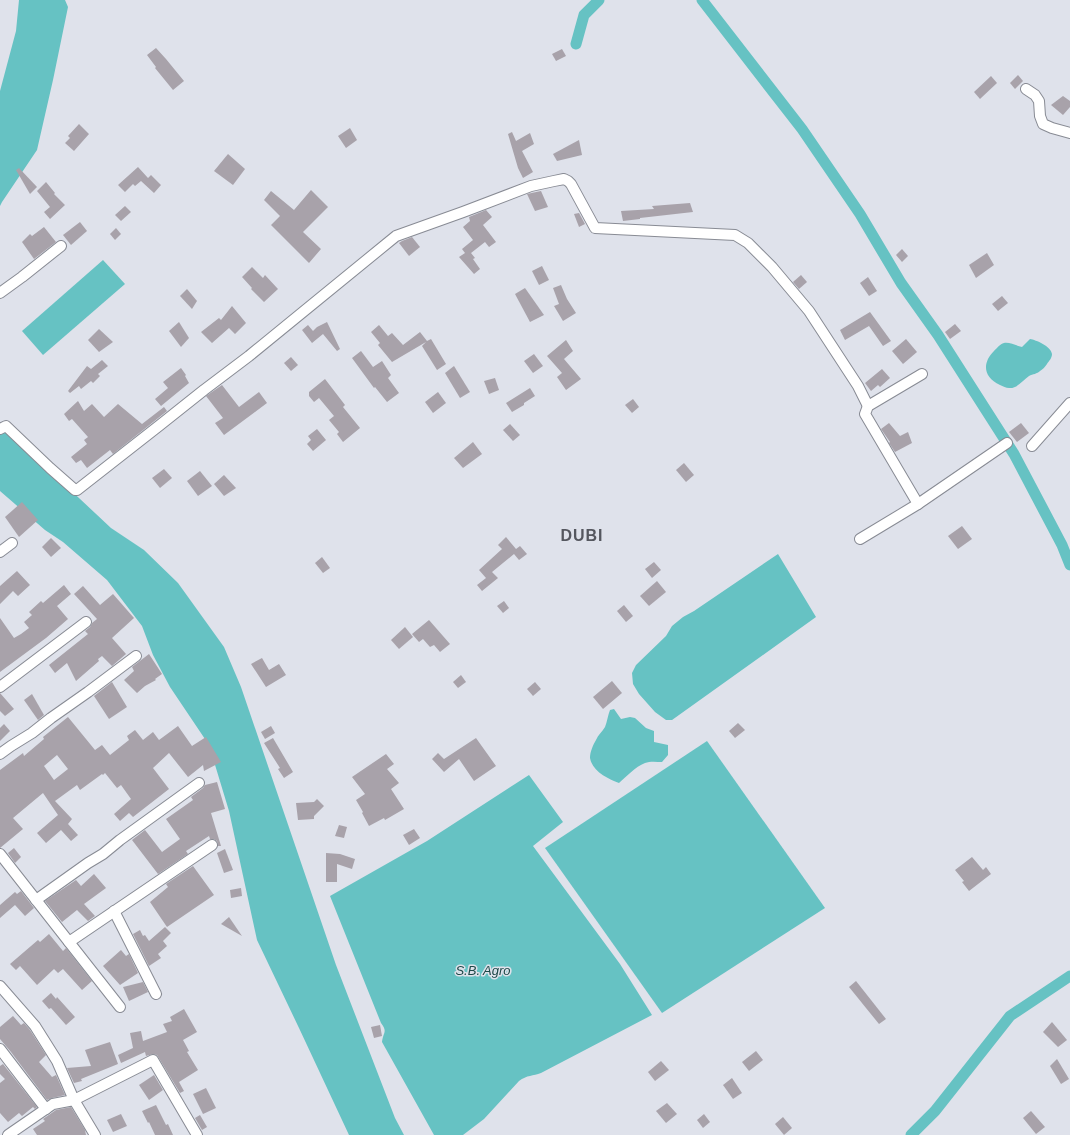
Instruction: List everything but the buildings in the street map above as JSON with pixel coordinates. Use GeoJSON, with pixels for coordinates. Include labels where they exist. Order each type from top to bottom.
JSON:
{"type":"FeatureCollection","features":[{"type":"Feature","properties":{"kind":"street"},"geometry":{"type":"LineString","coordinates":[[1026,89],[1035,95],[1039,101],[1040,116],[1043,124],[1070,133]]}},
{"type":"Feature","properties":{"kind":"street"},"geometry":{"type":"LineString","coordinates":[[3,428],[75,490],[77,490],[249,356],[396,236],[531,186],[564,179],[571,184],[595,228],[735,235],[748,243],[772,267],[809,311],[858,386],[868,406]]}},
{"type":"Feature","properties":{"kind":"street"},"geometry":{"type":"LineString","coordinates":[[0,293],[22,278],[61,246]]}},
{"type":"Feature","properties":{"kind":"street"},"geometry":{"type":"LineString","coordinates":[[918,504],[865,414],[868,406],[922,374]]}},
{"type":"Feature","properties":{"kind":"street"},"geometry":{"type":"LineString","coordinates":[[1032,446],[1070,403]]}},
{"type":"Feature","properties":{"kind":"street"},"geometry":{"type":"LineString","coordinates":[[860,539],[918,504],[1007,443]]}},
{"type":"Feature","properties":{"kind":"street"},"geometry":{"type":"LineString","coordinates":[[0,552],[12,543]]}},
{"type":"Feature","properties":{"kind":"street"},"geometry":{"type":"LineString","coordinates":[[0,687],[86,622]]}},
{"type":"Feature","properties":{"kind":"street"},"geometry":{"type":"LineString","coordinates":[[0,754],[32,733],[136,656]]}},
{"type":"Feature","properties":{"kind":"street"},"geometry":{"type":"LineString","coordinates":[[36,900],[103,854],[199,783]]}},
{"type":"Feature","properties":{"kind":"street"},"geometry":{"type":"LineString","coordinates":[[69,942],[212,845]]}},
{"type":"Feature","properties":{"kind":"street"},"geometry":{"type":"LineString","coordinates":[[0,854],[120,1007]]}},
{"type":"Feature","properties":{"kind":"street"},"geometry":{"type":"LineString","coordinates":[[114,911],[156,994]]}},
{"type":"Feature","properties":{"kind":"street"},"geometry":{"type":"LineString","coordinates":[[0,986],[35,1026],[58,1061],[74,1100],[95,1135]]}},
{"type":"Feature","properties":{"kind":"street"},"geometry":{"type":"LineString","coordinates":[[0,1049],[46,1109]]}},
{"type":"Feature","properties":{"kind":"street"},"geometry":{"type":"LineString","coordinates":[[8,1135],[53,1104],[74,1100],[153,1060],[197,1135]]}},
{"type":"Feature","properties":{"kind":"water"},"geometry":{"type":"Polygon","coordinates":[[[19,0],[65,0],[68,7],[37,150],[0,206],[0,91],[16,31],[19,0]]]}},
{"type":"Feature","properties":{"kind":"water"},"geometry":{"type":"Polygon","coordinates":[[[103,260],[125,284],[43,355],[22,331],[103,260]]]}},
{"type":"Feature","properties":{"kind":"water"},"geometry":{"type":"Polygon","coordinates":[[[1030,339],[1043,344],[1051,351],[1052,357],[1044,368],[1012,388],[1007,388],[994,382],[987,374],[986,365],[987,360],[997,347],[1006,343],[1022,347],[1030,339]]]}},
{"type":"Feature","properties":{"kind":"water"},"geometry":{"type":"Polygon","coordinates":[[[0,424],[111,528],[144,550],[178,583],[224,647],[241,687],[336,965],[395,1118],[404,1135],[349,1135],[257,940],[229,811],[209,745],[170,687],[153,655],[142,626],[107,580],[63,542],[45,530],[0,491],[0,424]]]}},
{"type":"Feature","properties":{"kind":"water"},"geometry":{"type":"Polygon","coordinates":[[[778,554],[816,617],[672,720],[666,720],[655,712],[639,694],[633,684],[632,673],[636,665],[666,636],[672,626],[683,617],[778,554]]]}},
{"type":"Feature","properties":{"kind":"water"},"geometry":{"type":"Polygon","coordinates":[[[614,709],[621,719],[630,717],[635,718],[646,728],[654,731],[654,742],[668,745],[668,755],[662,762],[645,763],[631,772],[619,783],[597,771],[591,763],[590,758],[593,746],[605,727],[610,710],[614,709]]]}},
{"type":"Feature","properties":{"kind":"water"},"geometry":{"type":"Polygon","coordinates":[[[707,741],[825,908],[662,1013],[545,848],[707,741]]]}},
{"type":"Feature","properties":{"kind":"water","name":"S.B. Agro"},"geometry":{"type":"Polygon","coordinates":[[[529,775],[563,822],[533,846],[620,964],[652,1015],[541,1073],[522,1079],[484,1119],[463,1135],[434,1135],[382,1042],[384,1028],[330,896],[427,841],[529,775]]]}},
{"type":"Feature","properties":{"kind":"waterway"},"geometry":{"type":"LineString","coordinates":[[576,44],[584,15],[599,0]]}},
{"type":"Feature","properties":{"kind":"waterway"},"geometry":{"type":"LineString","coordinates":[[702,0],[802,129],[860,214],[901,283],[938,335],[1014,454],[1062,545],[1070,565]]}},
{"type":"Feature","properties":{"kind":"waterway"},"geometry":{"type":"LineString","coordinates":[[911,1135],[935,1111],[1010,1016],[1070,976]]}},
{"type":"Feature","properties":{"kind":"district","name":"DUBI"},"geometry":{"type":"Point","coordinates":[582,535]}}]}
